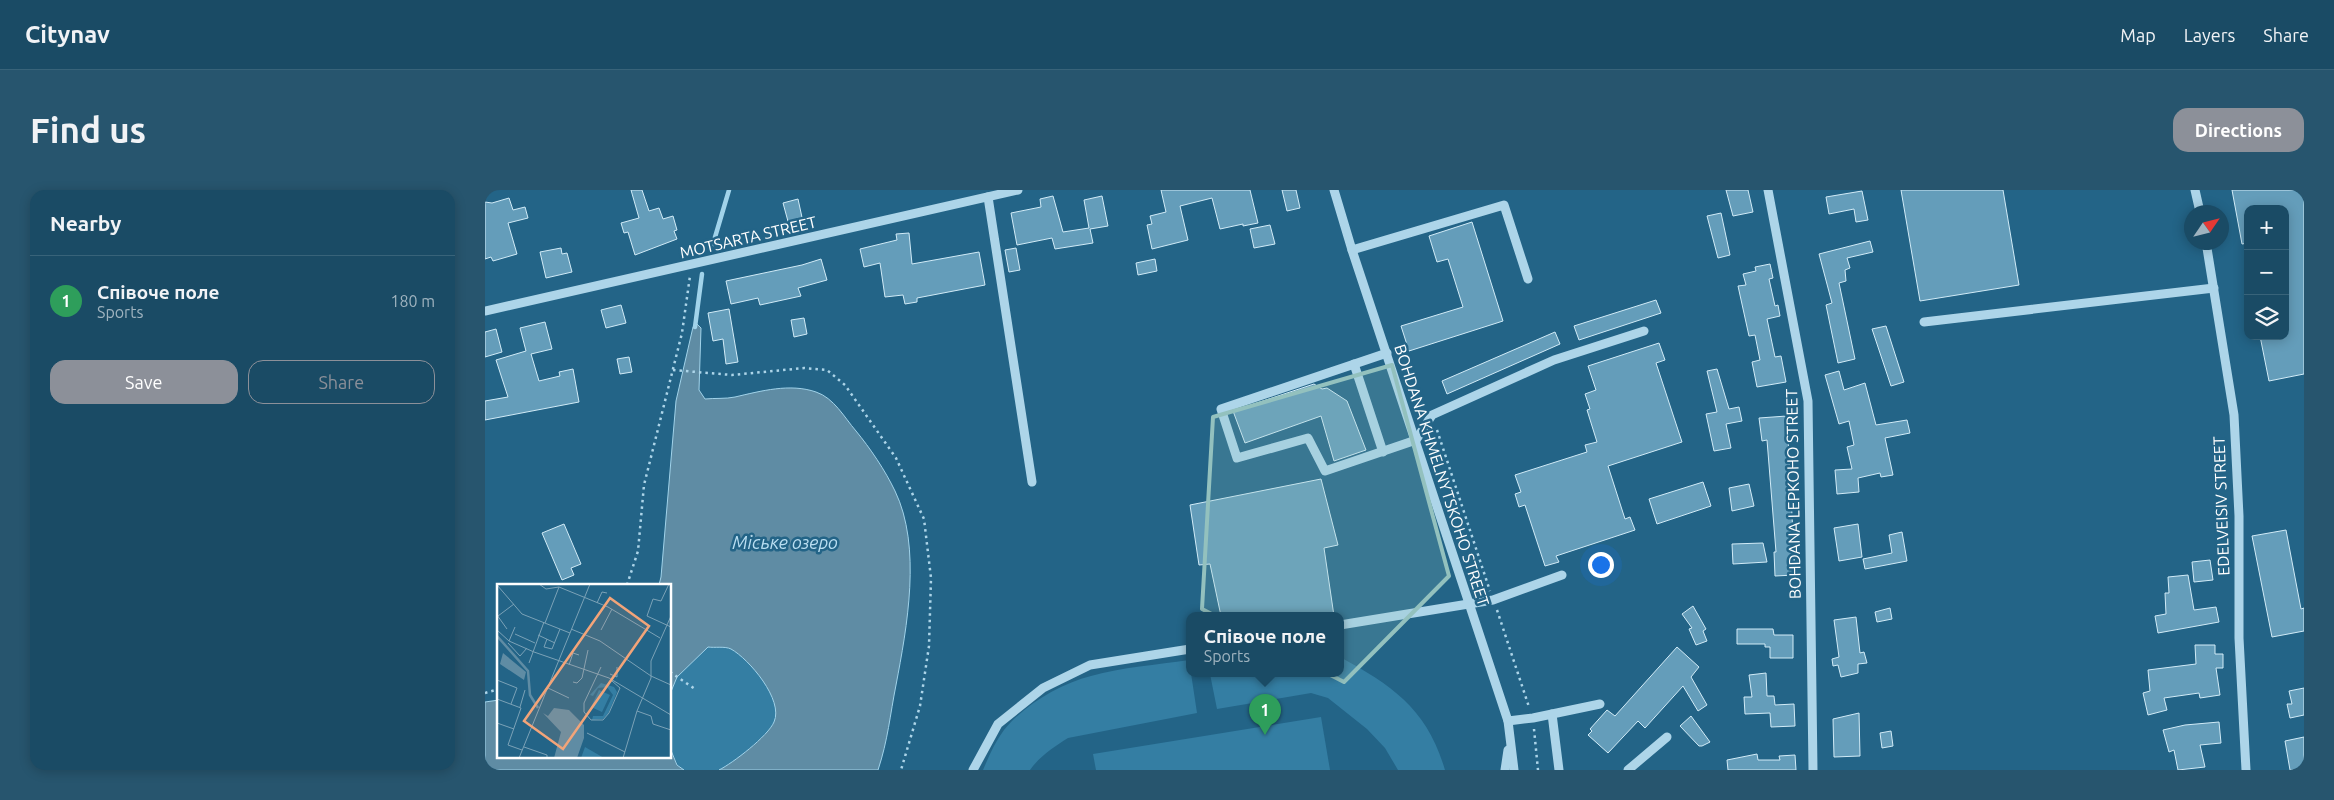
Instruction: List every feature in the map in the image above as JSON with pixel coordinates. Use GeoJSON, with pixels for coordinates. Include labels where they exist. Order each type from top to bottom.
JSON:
{"type":"FeatureCollection","features":[{"type":"Feature","properties":{"kind":"street","name":"MOTSARTA STREET"},"geometry":{"type":"LineString","coordinates":[[485,311],[1018,190]]}},
{"type":"Feature","properties":{"kind":"street","name":"BOHDANA KHMELNYTSKOHO STREET"},"geometry":{"type":"LineString","coordinates":[[1334,190],[1352,250],[1508,721],[1514,770]]}},
{"type":"Feature","properties":{"kind":"street","name":"BOHDANA LEPKOHO STREET"},"geometry":{"type":"LineString","coordinates":[[1768,190],[1809,401],[1813,770]]}},
{"type":"Feature","properties":{"kind":"street"},"geometry":{"type":"LineString","coordinates":[[2195,190],[2198,205]]}},
{"type":"Feature","properties":{"kind":"street"},"geometry":{"type":"LineString","coordinates":[[988,197],[1032,482]]}},
{"type":"Feature","properties":{"kind":"street"},"geometry":{"type":"LineString","coordinates":[[1352,250],[1504,205],[1528,280]]}},
{"type":"Feature","properties":{"kind":"street","name":"EDELVEISIV STREET"},"geometry":{"type":"LineString","coordinates":[[2207,250],[2234,414],[2239,516],[2239,638],[2246,770]]}},
{"type":"Feature","properties":{"kind":"street"},"geometry":{"type":"LineString","coordinates":[[1924,322],[2214,288]]}},
{"type":"Feature","properties":{"kind":"street"},"geometry":{"type":"LineString","coordinates":[[1387,353],[1221,409],[1237,458],[1308,438],[1325,470],[1383,452],[1415,440],[1432,415],[1554,360],[1644,331]]}},
{"type":"Feature","properties":{"kind":"street"},"geometry":{"type":"LineString","coordinates":[[1354,364],[1383,452]]}},
{"type":"Feature","properties":{"kind":"street"},"geometry":{"type":"LineString","coordinates":[[1344,624],[1493,600],[1562,575]]}},
{"type":"Feature","properties":{"kind":"street"},"geometry":{"type":"LineString","coordinates":[[973,770],[999,724],[1043,688],[1090,665],[1186,650]]}},
{"type":"Feature","properties":{"kind":"street"},"geometry":{"type":"LineString","coordinates":[[1508,721],[1600,704]]}},
{"type":"Feature","properties":{"kind":"street"},"geometry":{"type":"LineString","coordinates":[[1552,714],[1559,770]]}},
{"type":"Feature","properties":{"kind":"street"},"geometry":{"type":"LineString","coordinates":[[1628,770],[1667,737]]}},
{"type":"Feature","properties":{"kind":"street"},"geometry":{"type":"LineString","coordinates":[[1505,770],[1511,738]]}},
{"type":"Feature","properties":{"kind":"path"},"geometry":{"type":"LineString","coordinates":[[627,584],[637,551],[644,485],[686,311],[692,265]]}},
{"type":"Feature","properties":{"kind":"path"},"geometry":{"type":"LineString","coordinates":[[673,370],[732,375],[804,368],[827,370],[845,385],[896,458],[924,519],[931,578],[929,646],[920,706],[901,770]]}},
{"type":"Feature","properties":{"kind":"path"},"geometry":{"type":"LineString","coordinates":[[671,673],[695,689]]}},
{"type":"Feature","properties":{"kind":"highlighted area"},"geometry":{"type":"Polygon","coordinates":[[[1392,365],[1449,576],[1344,682],[1202,609],[1213,417],[1392,365]]]}},
{"type":"Feature","properties":{"kind":"shaded area"},"geometry":{"type":"Polygon","coordinates":[[[708,647],[731,649],[747,661],[769,690],[776,711],[775,720],[759,740],[723,768],[718,770],[684,770],[678,765],[671,750],[671,692],[677,677],[708,647]]]}},
{"type":"Feature","properties":{"kind":"shaded area"},"geometry":{"type":"Polygon","coordinates":[[[1344,659],[1392,689],[1418,715],[1437,749],[1445,770],[1398,770],[1385,748],[1367,729],[1328,698],[1311,693],[1217,709],[1211,677],[1344,677],[1344,659]]]}},
{"type":"Feature","properties":{"kind":"shaded area"},"geometry":{"type":"Polygon","coordinates":[[[1186,660],[1186,677],[1192,677],[1197,713],[1068,738],[1052,748],[1030,770],[983,770],[1004,730],[1032,704],[1067,684],[1127,668],[1186,660]]]}},
{"type":"Feature","properties":{"kind":"shaded area"},"geometry":{"type":"Polygon","coordinates":[[[1321,717],[1330,770],[1096,770],[1093,754],[1321,717]]]}},
{"type":"Feature","properties":{"kind":"water","name":"Міське озеро"},"geometry":{"type":"Polygon","coordinates":[[[696,323],[701,328],[699,390],[705,399],[731,398],[765,390],[786,388],[806,389],[816,392],[838,408],[867,445],[895,491],[903,513],[908,537],[910,587],[908,613],[887,738],[878,770],[719,770],[733,762],[765,734],[774,722],[776,713],[770,692],[763,681],[747,662],[729,648],[708,647],[677,677],[671,692],[671,584],[659,584],[676,401],[693,327],[696,323]]]}},
{"type":"Feature","properties":{"kind":"water"},"geometry":{"type":"Polygon","coordinates":[[[497,700],[497,758],[671,758],[671,750],[677,765],[684,770],[485,770],[485,702],[497,700]]]}},
{"type":"Feature","properties":{"kind":"building"},"geometry":{"type":"Polygon","coordinates":[[[631,190],[642,190],[649,211],[659,208],[663,219],[673,216],[677,230],[674,231],[677,239],[635,255],[628,232],[624,233],[621,223],[639,218],[631,190]]]}},
{"type":"Feature","properties":{"kind":"building"},"geometry":{"type":"Polygon","coordinates":[[[1161,190],[1250,190],[1258,223],[1220,229],[1212,198],[1180,206],[1188,240],[1152,249],[1147,225],[1152,224],[1150,216],[1166,212],[1161,190]]]}},
{"type":"Feature","properties":{"kind":"building"},"geometry":{"type":"Polygon","coordinates":[[[1282,190],[1296,190],[1300,208],[1287,211],[1282,190]]]}},
{"type":"Feature","properties":{"kind":"building"},"geometry":{"type":"Polygon","coordinates":[[[1726,190],[1748,190],[1753,212],[1733,216],[1726,190]]]}},
{"type":"Feature","properties":{"kind":"building"},"geometry":{"type":"Polygon","coordinates":[[[1901,190],[2003,190],[2019,285],[1920,301],[1901,190]]]}},
{"type":"Feature","properties":{"kind":"building"},"geometry":{"type":"Polygon","coordinates":[[[2232,190],[2304,190],[2304,374],[2269,381],[2261,340],[2289,340],[2289,205],[2244,205],[2244,244],[2242,244],[2232,190]]]}},
{"type":"Feature","properties":{"kind":"building"},"geometry":{"type":"Polygon","coordinates":[[[1862,191],[1868,220],[1856,222],[1854,209],[1829,214],[1826,197],[1862,191]]]}},
{"type":"Feature","properties":{"kind":"building"},"geometry":{"type":"Polygon","coordinates":[[[1053,196],[1063,232],[1089,228],[1084,200],[1102,196],[1108,226],[1090,229],[1093,243],[1055,249],[1052,238],[1017,245],[1011,213],[1041,207],[1040,199],[1053,196]]]}},
{"type":"Feature","properties":{"kind":"building"},"geometry":{"type":"Polygon","coordinates":[[[509,198],[513,210],[525,207],[528,218],[508,223],[517,254],[493,261],[491,257],[485,259],[485,202],[492,203],[509,198]]]}},
{"type":"Feature","properties":{"kind":"building"},"geometry":{"type":"Polygon","coordinates":[[[798,199],[803,222],[789,225],[783,203],[798,199]]]}},
{"type":"Feature","properties":{"kind":"building"},"geometry":{"type":"Polygon","coordinates":[[[1721,213],[1730,255],[1718,258],[1707,216],[1721,213]]]}},
{"type":"Feature","properties":{"kind":"building"},"geometry":{"type":"Polygon","coordinates":[[[1472,222],[1503,321],[1409,351],[1401,326],[1463,307],[1448,259],[1437,262],[1429,236],[1472,222]]]}},
{"type":"Feature","properties":{"kind":"building"},"geometry":{"type":"Polygon","coordinates":[[[1270,225],[1275,244],[1254,248],[1250,229],[1270,225]]]}},
{"type":"Feature","properties":{"kind":"building"},"geometry":{"type":"Polygon","coordinates":[[[909,233],[912,264],[979,252],[985,285],[917,298],[917,302],[905,304],[903,295],[885,297],[880,263],[864,267],[860,249],[897,240],[896,234],[909,233]]]}},
{"type":"Feature","properties":{"kind":"building"},"geometry":{"type":"Polygon","coordinates":[[[1870,241],[1873,252],[1847,258],[1850,268],[1845,270],[1846,281],[1839,283],[1855,359],[1838,363],[1826,305],[1832,303],[1819,254],[1870,241]]]}},
{"type":"Feature","properties":{"kind":"building"},"geometry":{"type":"Polygon","coordinates":[[[561,248],[562,254],[567,253],[572,272],[546,278],[540,252],[561,248]]]}},
{"type":"Feature","properties":{"kind":"building"},"geometry":{"type":"Polygon","coordinates":[[[1016,248],[1020,270],[1009,272],[1005,250],[1016,248]]]}},
{"type":"Feature","properties":{"kind":"building"},"geometry":{"type":"Polygon","coordinates":[[[821,259],[827,280],[798,288],[801,296],[760,305],[758,298],[731,304],[726,281],[802,265],[821,259]]]}},
{"type":"Feature","properties":{"kind":"building"},"geometry":{"type":"Polygon","coordinates":[[[1155,259],[1157,271],[1138,275],[1136,263],[1155,259]]]}},
{"type":"Feature","properties":{"kind":"building"},"geometry":{"type":"Polygon","coordinates":[[[1770,264],[1773,278],[1769,279],[1775,306],[1778,305],[1780,316],[1767,319],[1775,357],[1781,356],[1786,382],[1757,387],[1752,362],[1760,360],[1755,335],[1749,336],[1738,286],[1746,285],[1743,274],[1756,271],[1755,267],[1770,264]]]}},
{"type":"Feature","properties":{"kind":"building"},"geometry":{"type":"Polygon","coordinates":[[[1656,300],[1661,313],[1579,340],[1574,326],[1656,300]]]}},
{"type":"Feature","properties":{"kind":"building"},"geometry":{"type":"Polygon","coordinates":[[[621,305],[626,323],[606,328],[601,310],[621,305]]]}},
{"type":"Feature","properties":{"kind":"building"},"geometry":{"type":"Polygon","coordinates":[[[729,309],[738,362],[726,364],[723,339],[713,341],[708,313],[729,309]]]}},
{"type":"Feature","properties":{"kind":"building"},"geometry":{"type":"Polygon","coordinates":[[[804,318],[807,334],[794,337],[791,320],[804,318]]]}},
{"type":"Feature","properties":{"kind":"building"},"geometry":{"type":"Polygon","coordinates":[[[545,322],[552,349],[531,354],[539,381],[560,376],[559,372],[573,369],[579,402],[485,420],[485,401],[508,397],[496,360],[526,351],[520,328],[545,322]]]}},
{"type":"Feature","properties":{"kind":"building"},"geometry":{"type":"Polygon","coordinates":[[[1886,326],[1904,382],[1891,386],[1872,329],[1886,326]]]}},
{"type":"Feature","properties":{"kind":"building"},"geometry":{"type":"Polygon","coordinates":[[[496,329],[502,352],[485,357],[485,332],[496,329]]]}},
{"type":"Feature","properties":{"kind":"building"},"geometry":{"type":"Polygon","coordinates":[[[1555,332],[1560,344],[1447,394],[1442,381],[1555,332]]]}},
{"type":"Feature","properties":{"kind":"building"},"geometry":{"type":"Polygon","coordinates":[[[1659,343],[1665,360],[1656,363],[1682,442],[1608,466],[1625,519],[1630,517],[1635,530],[1556,556],[1559,562],[1545,566],[1525,505],[1519,507],[1515,494],[1521,492],[1515,475],[1587,452],[1585,445],[1597,442],[1587,410],[1590,409],[1585,394],[1596,390],[1588,366],[1659,343]]]}},
{"type":"Feature","properties":{"kind":"building"},"geometry":{"type":"Polygon","coordinates":[[[629,357],[632,372],[620,374],[617,359],[629,357]]]}},
{"type":"Feature","properties":{"kind":"building"},"geometry":{"type":"Polygon","coordinates":[[[1717,369],[1729,409],[1739,407],[1742,421],[1726,424],[1731,448],[1714,451],[1706,414],[1717,412],[1707,371],[1717,369]]]}},
{"type":"Feature","properties":{"kind":"building"},"geometry":{"type":"Polygon","coordinates":[[[1839,371],[1844,390],[1865,383],[1876,425],[1907,420],[1910,433],[1885,438],[1893,475],[1881,477],[1880,473],[1858,478],[1859,492],[1837,494],[1835,470],[1852,469],[1847,447],[1854,445],[1849,421],[1839,424],[1825,375],[1839,371]]]}},
{"type":"Feature","properties":{"kind":"building"},"geometry":{"type":"Polygon","coordinates":[[[1314,384],[1322,389],[1327,388],[1347,401],[1366,450],[1334,461],[1321,416],[1245,443],[1233,411],[1314,384]]]}},
{"type":"Feature","properties":{"kind":"building"},"geometry":{"type":"Polygon","coordinates":[[[1787,416],[1795,575],[1775,576],[1774,552],[1776,552],[1767,440],[1762,441],[1759,418],[1787,416]]]}},
{"type":"Feature","properties":{"kind":"building"},"geometry":{"type":"Polygon","coordinates":[[[1321,479],[1338,545],[1324,548],[1333,612],[1220,612],[1210,564],[1199,565],[1190,505],[1321,479]]]}},
{"type":"Feature","properties":{"kind":"building"},"geometry":{"type":"Polygon","coordinates":[[[1703,482],[1711,506],[1657,524],[1649,499],[1703,482]]]}},
{"type":"Feature","properties":{"kind":"building"},"geometry":{"type":"Polygon","coordinates":[[[1749,484],[1754,506],[1732,511],[1729,488],[1749,484]]]}},
{"type":"Feature","properties":{"kind":"building"},"geometry":{"type":"Polygon","coordinates":[[[564,524],[581,564],[571,568],[574,575],[562,580],[542,533],[564,524]]]}},
{"type":"Feature","properties":{"kind":"building"},"geometry":{"type":"Polygon","coordinates":[[[1858,524],[1862,557],[1839,561],[1834,528],[1858,524]]]}},
{"type":"Feature","properties":{"kind":"building"},"geometry":{"type":"Polygon","coordinates":[[[2286,530],[2301,609],[2304,608],[2304,631],[2272,637],[2252,536],[2286,530]]]}},
{"type":"Feature","properties":{"kind":"building"},"geometry":{"type":"Polygon","coordinates":[[[1902,532],[1907,561],[1865,569],[1863,559],[1892,553],[1889,535],[1902,532]]]}},
{"type":"Feature","properties":{"kind":"building"},"geometry":{"type":"Polygon","coordinates":[[[1763,543],[1767,562],[1733,564],[1732,544],[1763,543]]]}},
{"type":"Feature","properties":{"kind":"building"},"geometry":{"type":"Polygon","coordinates":[[[2210,560],[2213,580],[2194,582],[2192,562],[2210,560]]]}},
{"type":"Feature","properties":{"kind":"building"},"geometry":{"type":"Polygon","coordinates":[[[2188,575],[2194,610],[2216,607],[2219,622],[2158,633],[2155,616],[2166,614],[2165,593],[2169,593],[2168,577],[2188,575]]]}},
{"type":"Feature","properties":{"kind":"building"},"geometry":{"type":"Polygon","coordinates":[[[1693,606],[1706,629],[1703,631],[1707,641],[1696,645],[1689,629],[1692,628],[1682,614],[1693,606]]]}},
{"type":"Feature","properties":{"kind":"building"},"geometry":{"type":"Polygon","coordinates":[[[1890,608],[1892,619],[1877,622],[1875,612],[1890,608]]]}},
{"type":"Feature","properties":{"kind":"building"},"geometry":{"type":"Polygon","coordinates":[[[1856,617],[1860,653],[1864,652],[1867,663],[1858,664],[1858,673],[1841,677],[1838,665],[1833,666],[1832,659],[1839,657],[1834,620],[1856,617]]]}},
{"type":"Feature","properties":{"kind":"building"},"geometry":{"type":"Polygon","coordinates":[[[1737,629],[1773,629],[1774,635],[1793,635],[1793,658],[1770,658],[1770,647],[1765,647],[1765,644],[1737,644],[1737,629]]]}},
{"type":"Feature","properties":{"kind":"building"},"geometry":{"type":"Polygon","coordinates":[[[2195,645],[2215,645],[2215,654],[2223,654],[2223,668],[2216,668],[2220,695],[2200,698],[2199,693],[2164,698],[2167,710],[2148,715],[2143,693],[2150,691],[2148,670],[2196,664],[2195,645]]]}},
{"type":"Feature","properties":{"kind":"building"},"geometry":{"type":"Polygon","coordinates":[[[1677,647],[1699,667],[1691,677],[1707,705],[1698,711],[1683,686],[1645,728],[1638,721],[1608,753],[1588,735],[1592,731],[1590,729],[1607,710],[1615,716],[1677,647]]]}},
{"type":"Feature","properties":{"kind":"building"},"geometry":{"type":"Polygon","coordinates":[[[1766,673],[1767,696],[1774,696],[1775,705],[1794,704],[1795,726],[1771,727],[1770,713],[1745,714],[1744,697],[1752,697],[1749,675],[1766,673]]]}},
{"type":"Feature","properties":{"kind":"building"},"geometry":{"type":"Polygon","coordinates":[[[2304,688],[2304,715],[2290,718],[2287,704],[2292,704],[2289,691],[2304,688]]]}},
{"type":"Feature","properties":{"kind":"building"},"geometry":{"type":"Polygon","coordinates":[[[1859,713],[1860,756],[1834,757],[1833,719],[1859,713]]]}},
{"type":"Feature","properties":{"kind":"building"},"geometry":{"type":"Polygon","coordinates":[[[1691,716],[1710,742],[1699,746],[1680,726],[1691,716]]]}},
{"type":"Feature","properties":{"kind":"building"},"geometry":{"type":"Polygon","coordinates":[[[2219,722],[2221,743],[2200,745],[2205,767],[2178,770],[2174,750],[2169,752],[2163,730],[2185,725],[2219,722]]]}},
{"type":"Feature","properties":{"kind":"building"},"geometry":{"type":"Polygon","coordinates":[[[1891,731],[1893,746],[1882,748],[1880,733],[1891,731]]]}},
{"type":"Feature","properties":{"kind":"building"},"geometry":{"type":"Polygon","coordinates":[[[2304,737],[2304,770],[2290,770],[2285,741],[2304,737]]]}},
{"type":"Feature","properties":{"kind":"building"},"geometry":{"type":"Polygon","coordinates":[[[1757,754],[1758,760],[1780,760],[1779,756],[1795,755],[1796,770],[1728,770],[1727,760],[1757,754]]]}},
{"type":"Feature","properties":{"kind":"waterway"},"geometry":{"type":"LineString","coordinates":[[713,244],[729,190]]}},
{"type":"Feature","properties":{"kind":"waterway"},"geometry":{"type":"LineString","coordinates":[[695,327],[702,274]]}},
{"type":"Feature","properties":{"kind":"place","name":"Співоче поле"},"geometry":{"type":"Point","coordinates":[1265,735]}}]}
